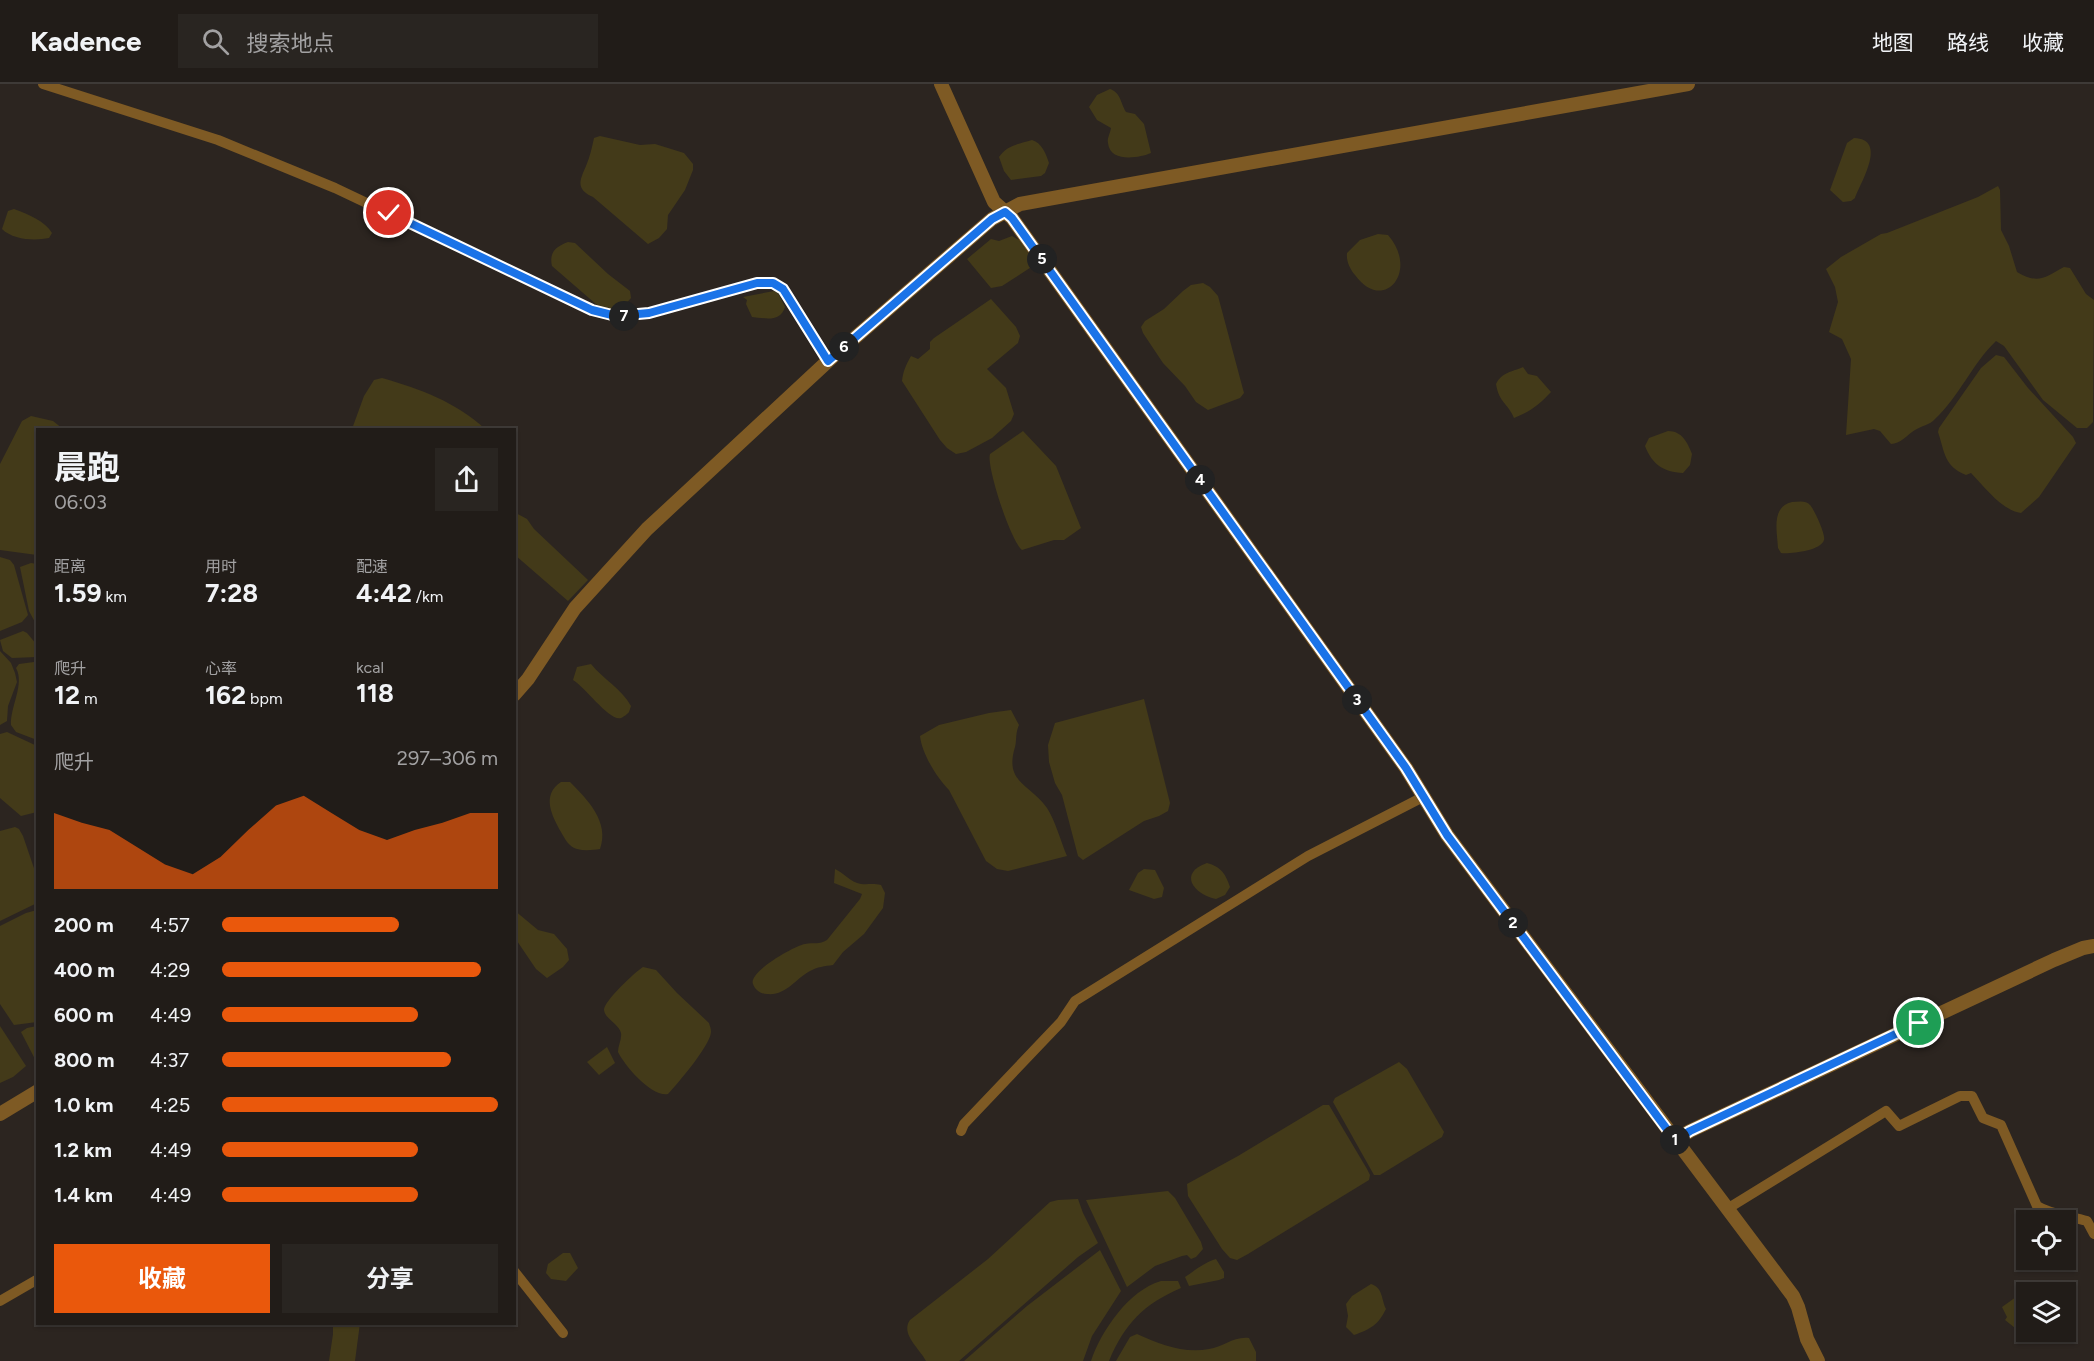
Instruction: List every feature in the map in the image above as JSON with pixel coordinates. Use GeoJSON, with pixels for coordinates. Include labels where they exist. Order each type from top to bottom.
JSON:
{"type":"FeatureCollection","features":[{"type":"Feature","properties":{"kind":"street"},"geometry":{"type":"LineString","coordinates":[[43,84],[218,140],[335,188],[592,310],[616,316],[649,313],[757,283],[773,283],[783,289],[828,361]]}},
{"type":"Feature","properties":{"kind":"street"},"geometry":{"type":"LineString","coordinates":[[941,84],[994,202],[1012,218],[1406,768],[1454,844],[1793,1296],[1807,1339],[1818,1361]]}},
{"type":"Feature","properties":{"kind":"street"},"geometry":{"type":"LineString","coordinates":[[516,693],[534,671],[575,608],[647,529],[828,361],[992,219],[1020,204],[1688,84]]}},
{"type":"Feature","properties":{"kind":"street"},"geometry":{"type":"LineString","coordinates":[[960,1131],[964,1124],[1062,1022],[1075,1001],[1308,856],[1423,797]]}},
{"type":"Feature","properties":{"kind":"street"},"geometry":{"type":"LineString","coordinates":[[1675,1140],[2054,960],[2094,946]]}},
{"type":"Feature","properties":{"kind":"street"},"geometry":{"type":"LineString","coordinates":[[0,1114],[36,1092]]}},
{"type":"Feature","properties":{"kind":"street"},"geometry":{"type":"LineString","coordinates":[[1727,1209],[1886,1111],[1899,1126],[1960,1096],[1972,1096],[1983,1118],[2001,1125],[2037,1206],[2044,1211],[2087,1221],[2094,1234]]}},
{"type":"Feature","properties":{"kind":"street"},"geometry":{"type":"LineString","coordinates":[[516,1274],[562,1333]]}},
{"type":"Feature","properties":{"kind":"street"},"geometry":{"type":"LineString","coordinates":[[0,1301],[36,1280]]}},
{"type":"Feature","properties":{"kind":"shaded area"},"geometry":{"type":"Polygon","coordinates":[[[1110,89],[1118,95],[1126,112],[1135,114],[1144,124],[1151,153],[1126,157],[1114,154],[1110,149],[1108,141],[1111,128],[1097,120],[1089,107],[1097,95],[1110,89]]]}},
{"type":"Feature","properties":{"kind":"shaded area"},"geometry":{"type":"Polygon","coordinates":[[[600,136],[640,145],[655,144],[684,153],[693,164],[685,190],[668,215],[667,229],[659,238],[648,244],[581,187],[594,138],[600,136]]]}},
{"type":"Feature","properties":{"kind":"shaded area"},"geometry":{"type":"Polygon","coordinates":[[[1854,138],[1864,140],[1869,146],[1870,162],[1855,198],[1843,202],[1830,190],[1847,143],[1854,138]]]}},
{"type":"Feature","properties":{"kind":"shaded area"},"geometry":{"type":"Polygon","coordinates":[[[1032,140],[1041,146],[1049,163],[1045,173],[1041,176],[1011,180],[1004,171],[999,157],[1010,147],[1032,140]]]}},
{"type":"Feature","properties":{"kind":"shaded area"},"geometry":{"type":"Polygon","coordinates":[[[1998,186],[2001,230],[2017,272],[2037,279],[2064,267],[2070,268],[2086,294],[2094,300],[2093,422],[2087,428],[2077,428],[2043,400],[2004,346],[1996,341],[1944,410],[1931,423],[1894,444],[1891,444],[1880,431],[1874,429],[1846,435],[1851,359],[1842,339],[1829,332],[1838,302],[1835,287],[1826,269],[1841,257],[1881,234],[1978,197],[1998,186]]]}},
{"type":"Feature","properties":{"kind":"shaded area"},"geometry":{"type":"Polygon","coordinates":[[[14,209],[41,221],[52,233],[49,238],[24,239],[2,229],[8,211],[14,209]]]}},
{"type":"Feature","properties":{"kind":"shaded area"},"geometry":{"type":"Polygon","coordinates":[[[1378,234],[1388,235],[1397,249],[1400,262],[1399,274],[1394,284],[1386,289],[1376,290],[1366,286],[1355,275],[1349,265],[1347,253],[1360,240],[1378,234]]]}},
{"type":"Feature","properties":{"kind":"shaded area"},"geometry":{"type":"Polygon","coordinates":[[[1012,236],[1019,240],[1036,264],[1002,286],[991,288],[967,259],[991,239],[999,241],[1012,236]]]}},
{"type":"Feature","properties":{"kind":"shaded area"},"geometry":{"type":"Polygon","coordinates":[[[568,242],[575,243],[630,291],[631,298],[620,310],[616,311],[597,305],[552,266],[551,257],[554,251],[568,242]]]}},
{"type":"Feature","properties":{"kind":"shaded area"},"geometry":{"type":"Polygon","coordinates":[[[1203,283],[1218,296],[1244,393],[1240,398],[1208,410],[1196,402],[1185,386],[1163,363],[1141,327],[1145,321],[1164,309],[1191,285],[1203,283]]]}},
{"type":"Feature","properties":{"kind":"shaded area"},"geometry":{"type":"Polygon","coordinates":[[[774,291],[778,293],[785,307],[783,312],[772,318],[752,317],[746,304],[747,300],[743,297],[774,291]]]}},
{"type":"Feature","properties":{"kind":"shaded area"},"geometry":{"type":"Polygon","coordinates":[[[991,299],[1016,327],[1020,336],[1018,343],[987,369],[1006,388],[1014,414],[1011,421],[992,438],[966,452],[956,454],[940,440],[902,381],[903,374],[911,356],[918,359],[930,349],[930,342],[934,338],[991,299]]]}},
{"type":"Feature","properties":{"kind":"shaded area"},"geometry":{"type":"Polygon","coordinates":[[[1996,355],[2004,357],[2076,443],[2039,497],[2021,513],[2000,503],[1971,473],[1966,475],[1953,467],[1946,458],[1938,432],[1981,368],[1996,355]]]}},
{"type":"Feature","properties":{"kind":"shaded area"},"geometry":{"type":"Polygon","coordinates":[[[1523,367],[1528,374],[1537,376],[1551,392],[1534,407],[1514,418],[1501,399],[1496,384],[1504,375],[1523,367]]]}},
{"type":"Feature","properties":{"kind":"shaded area"},"geometry":{"type":"Polygon","coordinates":[[[382,378],[437,398],[462,411],[484,428],[352,428],[364,396],[374,380],[382,378]]]}},
{"type":"Feature","properties":{"kind":"shaded area"},"geometry":{"type":"Polygon","coordinates":[[[31,416],[53,421],[62,428],[36,428],[36,555],[0,550],[0,464],[22,421],[31,416]]]}},
{"type":"Feature","properties":{"kind":"shaded area"},"geometry":{"type":"Polygon","coordinates":[[[1023,431],[1056,466],[1081,528],[1064,540],[1054,540],[1022,550],[1012,533],[995,488],[990,454],[1023,431]]]}},
{"type":"Feature","properties":{"kind":"shaded area"},"geometry":{"type":"Polygon","coordinates":[[[1668,431],[1680,435],[1686,441],[1692,454],[1690,465],[1683,473],[1659,466],[1651,458],[1645,446],[1649,438],[1668,431]]]}},
{"type":"Feature","properties":{"kind":"shaded area"},"geometry":{"type":"Polygon","coordinates":[[[1792,502],[1804,502],[1810,505],[1819,522],[1824,540],[1822,544],[1811,549],[1781,553],[1778,548],[1778,514],[1785,505],[1792,502]]]}},
{"type":"Feature","properties":{"kind":"shaded area"},"geometry":{"type":"Polygon","coordinates":[[[516,513],[527,519],[534,529],[588,580],[568,601],[516,556],[516,513]]]}},
{"type":"Feature","properties":{"kind":"shaded area"},"geometry":{"type":"Polygon","coordinates":[[[0,557],[10,560],[14,565],[28,615],[22,622],[0,631],[0,557]]]}},
{"type":"Feature","properties":{"kind":"shaded area"},"geometry":{"type":"Polygon","coordinates":[[[36,564],[36,624],[29,611],[20,567],[36,564]]]}},
{"type":"Feature","properties":{"kind":"shaded area"},"geometry":{"type":"Polygon","coordinates":[[[23,631],[36,644],[36,657],[12,658],[3,651],[0,640],[23,631]]]}},
{"type":"Feature","properties":{"kind":"shaded area"},"geometry":{"type":"Polygon","coordinates":[[[0,651],[11,663],[17,682],[8,706],[7,721],[0,725],[0,651]]]}},
{"type":"Feature","properties":{"kind":"shaded area"},"geometry":{"type":"Polygon","coordinates":[[[36,662],[36,740],[16,732],[11,725],[19,681],[16,668],[19,664],[36,662]]]}},
{"type":"Feature","properties":{"kind":"shaded area"},"geometry":{"type":"Polygon","coordinates":[[[591,664],[623,694],[631,706],[629,713],[616,718],[604,710],[573,680],[577,667],[591,664]]]}},
{"type":"Feature","properties":{"kind":"shaded area"},"geometry":{"type":"Polygon","coordinates":[[[1144,699],[1170,803],[1168,811],[1144,821],[1083,860],[1078,856],[1062,795],[1055,783],[1049,762],[1048,745],[1055,723],[1144,699]]]}},
{"type":"Feature","properties":{"kind":"shaded area"},"geometry":{"type":"Polygon","coordinates":[[[1011,710],[1019,725],[1013,759],[1016,776],[1047,808],[1067,856],[1008,871],[997,869],[986,861],[949,790],[931,765],[920,736],[939,725],[1011,710]]]}},
{"type":"Feature","properties":{"kind":"shaded area"},"geometry":{"type":"Polygon","coordinates":[[[7,732],[36,746],[36,812],[21,816],[0,798],[0,734],[7,732]]]}},
{"type":"Feature","properties":{"kind":"shaded area"},"geometry":{"type":"Polygon","coordinates":[[[561,782],[570,782],[595,812],[602,830],[600,849],[574,848],[563,835],[550,806],[551,793],[561,782]]]}},
{"type":"Feature","properties":{"kind":"shaded area"},"geometry":{"type":"Polygon","coordinates":[[[15,827],[23,836],[36,874],[36,903],[0,921],[0,831],[15,827]]]}},
{"type":"Feature","properties":{"kind":"shaded area"},"geometry":{"type":"Polygon","coordinates":[[[1207,863],[1222,871],[1230,887],[1225,895],[1216,899],[1201,893],[1192,883],[1193,872],[1207,863]]]}},
{"type":"Feature","properties":{"kind":"shaded area"},"geometry":{"type":"Polygon","coordinates":[[[835,869],[857,883],[881,885],[885,893],[883,908],[864,934],[843,952],[833,965],[810,971],[780,992],[767,994],[758,991],[753,984],[757,973],[782,954],[808,943],[827,940],[860,899],[862,894],[834,883],[835,869]]]}},
{"type":"Feature","properties":{"kind":"shaded area"},"geometry":{"type":"Polygon","coordinates":[[[1144,869],[1155,870],[1164,888],[1162,897],[1154,899],[1129,890],[1138,873],[1144,869]]]}},
{"type":"Feature","properties":{"kind":"shaded area"},"geometry":{"type":"Polygon","coordinates":[[[36,910],[36,1022],[14,1025],[0,1004],[0,926],[36,910]]]}},
{"type":"Feature","properties":{"kind":"shaded area"},"geometry":{"type":"Polygon","coordinates":[[[516,912],[538,930],[554,934],[567,949],[569,960],[547,978],[536,969],[516,939],[516,912]]]}},
{"type":"Feature","properties":{"kind":"shaded area"},"geometry":{"type":"Polygon","coordinates":[[[643,967],[656,970],[709,1023],[711,1028],[709,1038],[700,1055],[668,1094],[654,1091],[626,1065],[618,1052],[620,1030],[604,1010],[614,994],[643,967]]]}},
{"type":"Feature","properties":{"kind":"shaded area"},"geometry":{"type":"Polygon","coordinates":[[[0,1026],[26,1066],[13,1077],[0,1083],[0,1026]]]}},
{"type":"Feature","properties":{"kind":"shaded area"},"geometry":{"type":"Polygon","coordinates":[[[36,1026],[36,1061],[21,1032],[36,1026]]]}},
{"type":"Feature","properties":{"kind":"shaded area"},"geometry":{"type":"Polygon","coordinates":[[[607,1047],[615,1063],[599,1075],[587,1062],[607,1047]]]}},
{"type":"Feature","properties":{"kind":"shaded area"},"geometry":{"type":"Polygon","coordinates":[[[1399,1062],[1407,1069],[1444,1132],[1442,1137],[1380,1175],[1374,1175],[1333,1102],[1335,1098],[1399,1062]]]}},
{"type":"Feature","properties":{"kind":"shaded area"},"geometry":{"type":"Polygon","coordinates":[[[1323,1105],[1329,1105],[1367,1169],[1370,1175],[1369,1180],[1248,1254],[1237,1260],[1230,1258],[1188,1196],[1187,1184],[1323,1105]]]}},
{"type":"Feature","properties":{"kind":"shaded area"},"geometry":{"type":"Polygon","coordinates":[[[1168,1191],[1175,1198],[1203,1249],[1191,1259],[1187,1255],[1155,1266],[1127,1287],[1086,1200],[1168,1191]]]}},
{"type":"Feature","properties":{"kind":"shaded area"},"geometry":{"type":"Polygon","coordinates":[[[1078,1199],[1098,1243],[1078,1257],[959,1361],[926,1361],[907,1331],[910,1320],[988,1259],[1050,1202],[1078,1199]]]}},
{"type":"Feature","properties":{"kind":"shaded area"},"geometry":{"type":"Polygon","coordinates":[[[1100,1250],[1121,1291],[1092,1336],[1083,1361],[964,1361],[1027,1306],[1100,1250]]]}},
{"type":"Feature","properties":{"kind":"shaded area"},"geometry":{"type":"Polygon","coordinates":[[[563,1253],[570,1253],[578,1268],[566,1281],[551,1279],[546,1273],[548,1264],[563,1253]]]}},
{"type":"Feature","properties":{"kind":"shaded area"},"geometry":{"type":"Polygon","coordinates":[[[1216,1259],[1224,1272],[1224,1278],[1189,1286],[1185,1277],[1216,1259]]]}},
{"type":"Feature","properties":{"kind":"shaded area"},"geometry":{"type":"Polygon","coordinates":[[[1161,1281],[1178,1281],[1181,1288],[1156,1301],[1137,1316],[1122,1336],[1109,1361],[1091,1361],[1109,1325],[1127,1302],[1149,1286],[1161,1281]]]}},
{"type":"Feature","properties":{"kind":"shaded area"},"geometry":{"type":"Polygon","coordinates":[[[1371,1284],[1380,1291],[1386,1309],[1373,1326],[1354,1335],[1346,1327],[1348,1316],[1346,1304],[1352,1296],[1371,1284]]]}},
{"type":"Feature","properties":{"kind":"shaded area"},"geometry":{"type":"Polygon","coordinates":[[[2016,1297],[2016,1329],[2005,1320],[2007,1317],[2002,1307],[2016,1297]]]}},
{"type":"Feature","properties":{"kind":"shaded area"},"geometry":{"type":"Polygon","coordinates":[[[333,1325],[360,1325],[355,1361],[329,1361],[333,1325]]]}},
{"type":"Feature","properties":{"kind":"shaded area"},"geometry":{"type":"Polygon","coordinates":[[[1137,1334],[1163,1344],[1190,1350],[1209,1349],[1238,1339],[1249,1338],[1256,1352],[1256,1361],[1116,1361],[1130,1337],[1137,1334]]]}},
{"type":"Feature","properties":{"kind":"route"},"geometry":{"type":"LineString","coordinates":[[389,213],[592,310],[616,316],[649,313],[757,283],[773,283],[783,289],[828,361],[992,219],[1005,212],[1012,218],[1406,768],[1447,835],[1675,1140],[1919,1023]]}}]}
